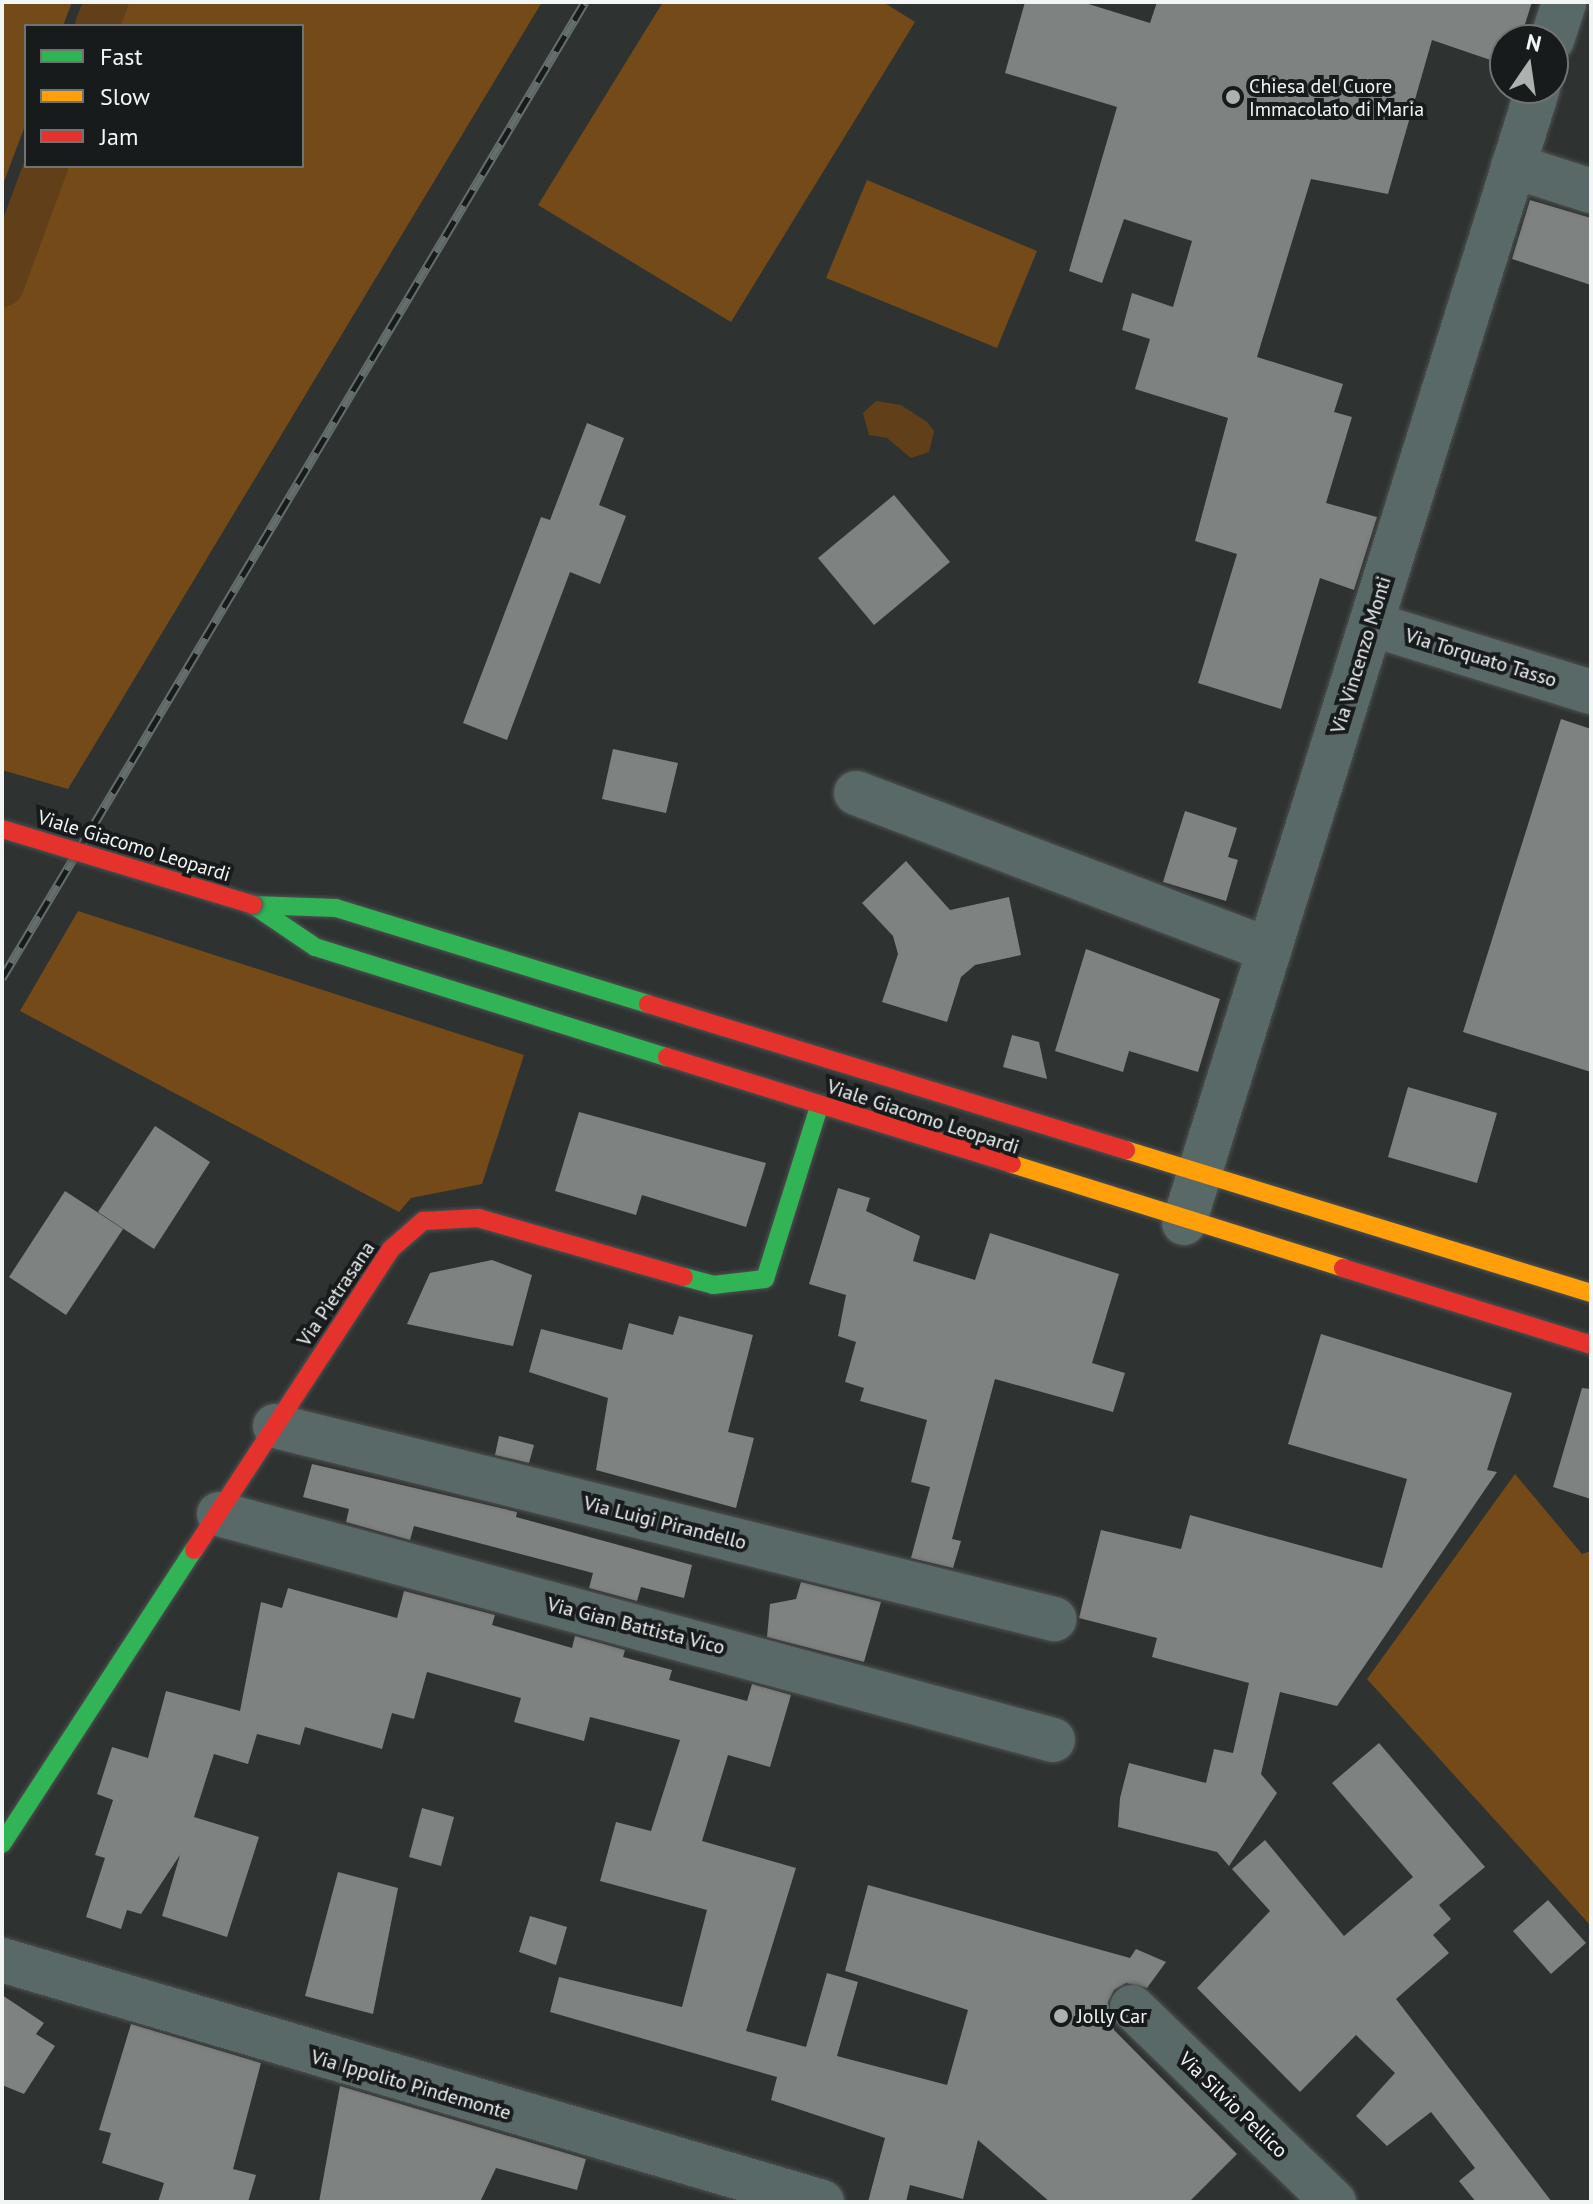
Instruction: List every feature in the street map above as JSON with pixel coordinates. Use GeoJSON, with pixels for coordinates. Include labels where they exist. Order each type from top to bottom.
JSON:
{"type":"FeatureCollection","features":[{"type":"Feature","properties":{"kind":"main road","name":"Viale Giacomo Leopardi"},"geometry":{"type":"LineString","coordinates":[[2,829],[253,905],[336,908],[1591,1293]]}},
{"type":"Feature","properties":{"kind":"main road","name":"Viale Giacomo Leopardi"},"geometry":{"type":"LineString","coordinates":[[253,905],[315,947],[1184,1223],[1591,1345]]}},
{"type":"Feature","properties":{"kind":"main road","name":"Via Pietrasana"},"geometry":{"type":"LineString","coordinates":[[2,1844],[391,1249],[423,1221],[478,1218],[713,1285],[765,1279],[778,1256],[819,1107]]}},
{"type":"Feature","properties":{"kind":"street"},"geometry":{"type":"LineString","coordinates":[[1557,24],[1564,2]]}},
{"type":"Feature","properties":{"kind":"street","name":"Via Vincenzo Monti"},"geometry":{"type":"LineString","coordinates":[[1184,1223],[1533,104]]}},
{"type":"Feature","properties":{"kind":"street"},"geometry":{"type":"LineString","coordinates":[[1513,166],[1591,191]]}},
{"type":"Feature","properties":{"kind":"street","name":"Via Torquato Tasso"},"geometry":{"type":"LineString","coordinates":[[1371,624],[1591,692]]}},
{"type":"Feature","properties":{"kind":"street"},"geometry":{"type":"LineString","coordinates":[[856,793],[1269,950]]}},
{"type":"Feature","properties":{"kind":"street","name":"Via Luigi Pirandello"},"geometry":{"type":"LineString","coordinates":[[275,1426],[1054,1619]]}},
{"type":"Feature","properties":{"kind":"street","name":"Via Gian Battista Vico"},"geometry":{"type":"LineString","coordinates":[[219,1514],[1053,1740]]}},
{"type":"Feature","properties":{"kind":"street","name":"Via Ippolito Pindemonte"},"geometry":{"type":"LineString","coordinates":[[2,1960],[822,2202]]}},
{"type":"Feature","properties":{"kind":"street","name":"Via Silvio Pellico"},"geometry":{"type":"LineString","coordinates":[[1132,2007],[1334,2202]]}},
{"type":"Feature","properties":{"kind":"shaded area"},"geometry":{"type":"Polygon","coordinates":[[[2,2],[72,2],[64,24],[24,24],[24,128],[2,187],[2,2]]]}},
{"type":"Feature","properties":{"kind":"shaded area"},"geometry":{"type":"Polygon","coordinates":[[[117,2],[542,2],[68,789],[2,770],[2,312],[55,168],[304,168],[304,24],[109,24],[117,2]]]}},
{"type":"Feature","properties":{"kind":"shaded area"},"geometry":{"type":"Polygon","coordinates":[[[663,2],[883,2],[915,22],[731,322],[538,205],[663,2]]]}},
{"type":"Feature","properties":{"kind":"shaded area"},"geometry":{"type":"Polygon","coordinates":[[[867,180],[1037,251],[997,348],[826,278],[867,180]]]}},
{"type":"Feature","properties":{"kind":"shaded area"},"geometry":{"type":"Polygon","coordinates":[[[876,401],[901,405],[927,422],[934,431],[929,452],[911,458],[887,438],[869,435],[863,413],[876,401]]]}},
{"type":"Feature","properties":{"kind":"shaded area"},"geometry":{"type":"Polygon","coordinates":[[[78,911],[524,1055],[482,1184],[411,1198],[399,1212],[20,1011],[78,911]]]}},
{"type":"Feature","properties":{"kind":"shaded area"},"geometry":{"type":"Polygon","coordinates":[[[1515,1474],[1582,1554],[1591,1551],[1591,1926],[1367,1679],[1515,1474]]]}},
{"type":"Feature","properties":{"kind":"building"},"geometry":{"type":"Polygon","coordinates":[[[1025,2],[1082,2],[1150,23],[1157,2],[1532,2],[1525,24],[1489,24],[1489,60],[1432,40],[1388,194],[1311,179],[1257,357],[1343,384],[1334,412],[1352,417],[1326,503],[1377,517],[1354,590],[1320,578],[1281,709],[1198,683],[1237,554],[1195,541],[1228,418],[1135,389],[1150,339],[1122,330],[1132,293],[1173,307],[1192,241],[1124,219],[1102,283],[1069,271],[1117,107],[1005,73],[1025,2]]]}},
{"type":"Feature","properties":{"kind":"building"},"geometry":{"type":"Polygon","coordinates":[[[1530,200],[1591,218],[1591,285],[1512,259],[1530,200]]]}},
{"type":"Feature","properties":{"kind":"building"},"geometry":{"type":"Polygon","coordinates":[[[587,423],[624,438],[599,505],[626,516],[600,584],[570,572],[507,740],[463,723],[541,517],[550,520],[587,423]]]}},
{"type":"Feature","properties":{"kind":"building"},"geometry":{"type":"Polygon","coordinates":[[[894,495],[950,562],[874,625],[818,558],[894,495]]]}},
{"type":"Feature","properties":{"kind":"building"},"geometry":{"type":"Polygon","coordinates":[[[1561,719],[1591,729],[1591,1072],[1463,1032],[1561,719]]]}},
{"type":"Feature","properties":{"kind":"building"},"geometry":{"type":"Polygon","coordinates":[[[613,749],[678,763],[666,813],[602,799],[613,749]]]}},
{"type":"Feature","properties":{"kind":"building"},"geometry":{"type":"Polygon","coordinates":[[[1185,811],[1237,828],[1228,857],[1238,860],[1226,901],[1163,882],[1185,811]]]}},
{"type":"Feature","properties":{"kind":"building"},"geometry":{"type":"Polygon","coordinates":[[[906,861],[950,910],[1009,897],[1021,955],[975,965],[961,977],[947,1022],[882,1002],[898,954],[893,936],[862,903],[906,861]]]}},
{"type":"Feature","properties":{"kind":"building"},"geometry":{"type":"Polygon","coordinates":[[[1086,949],[1220,999],[1198,1072],[1129,1051],[1123,1072],[1055,1051],[1086,949]]]}},
{"type":"Feature","properties":{"kind":"building"},"geometry":{"type":"Polygon","coordinates":[[[1012,1035],[1039,1042],[1047,1079],[1003,1067],[1012,1035]]]}},
{"type":"Feature","properties":{"kind":"building"},"geometry":{"type":"Polygon","coordinates":[[[1408,1087],[1497,1113],[1477,1183],[1388,1157],[1408,1087]]]}},
{"type":"Feature","properties":{"kind":"building"},"geometry":{"type":"Polygon","coordinates":[[[579,1112],[766,1163],[746,1227],[642,1195],[636,1215],[555,1191],[579,1112]]]}},
{"type":"Feature","properties":{"kind":"building"},"geometry":{"type":"Polygon","coordinates":[[[155,1126],[210,1162],[154,1249],[98,1212],[155,1126]]]}},
{"type":"Feature","properties":{"kind":"building"},"geometry":{"type":"Polygon","coordinates":[[[838,1188],[870,1198],[866,1211],[920,1236],[913,1261],[975,1280],[990,1233],[1119,1274],[1092,1363],[1125,1373],[1113,1412],[995,1379],[952,1539],[961,1541],[953,1568],[911,1558],[930,1487],[911,1482],[927,1420],[860,1401],[864,1388],[845,1382],[856,1342],[838,1336],[846,1295],[809,1284],[838,1188]]]}},
{"type":"Feature","properties":{"kind":"building"},"geometry":{"type":"Polygon","coordinates":[[[65,1191],[123,1229],[66,1315],[9,1277],[65,1191]]]}},
{"type":"Feature","properties":{"kind":"building"},"geometry":{"type":"Polygon","coordinates":[[[492,1260],[532,1275],[513,1346],[407,1324],[430,1273],[492,1260]]]}},
{"type":"Feature","properties":{"kind":"building"},"geometry":{"type":"Polygon","coordinates":[[[679,1316],[753,1335],[728,1432],[754,1438],[736,1508],[596,1470],[608,1398],[529,1372],[541,1329],[622,1350],[629,1323],[673,1335],[679,1316]]]}},
{"type":"Feature","properties":{"kind":"building"},"geometry":{"type":"Polygon","coordinates":[[[1321,1334],[1512,1393],[1487,1470],[1497,1472],[1337,1706],[1280,1692],[1261,1774],[1277,1793],[1229,1866],[1217,1852],[1118,1827],[1120,1798],[1129,1763],[1206,1783],[1214,1749],[1233,1753],[1249,1683],[1152,1657],[1157,1638],[1079,1618],[1101,1530],[1181,1549],[1190,1515],[1382,1568],[1407,1479],[1288,1444],[1321,1334]]]}},
{"type":"Feature","properties":{"kind":"building"},"geometry":{"type":"Polygon","coordinates":[[[1582,1388],[1591,1389],[1591,1499],[1553,1487],[1582,1388]]]}},
{"type":"Feature","properties":{"kind":"building"},"geometry":{"type":"Polygon","coordinates":[[[499,1436],[534,1445],[529,1463],[495,1455],[499,1436]]]}},
{"type":"Feature","properties":{"kind":"building"},"geometry":{"type":"Polygon","coordinates":[[[312,1464],[517,1512],[516,1517],[692,1565],[684,1598],[641,1587],[637,1601],[589,1588],[593,1573],[414,1526],[410,1540],[346,1522],[349,1509],[303,1497],[312,1464]]]}},
{"type":"Feature","properties":{"kind":"building"},"geometry":{"type":"Polygon","coordinates":[[[801,1582],[881,1602],[864,1662],[767,1637],[770,1604],[796,1599],[801,1582]]]}},
{"type":"Feature","properties":{"kind":"building"},"geometry":{"type":"Polygon","coordinates":[[[288,1588],[397,1618],[404,1591],[495,1615],[492,1625],[572,1648],[575,1636],[625,1650],[623,1657],[672,1670],[669,1680],[747,1701],[752,1684],[791,1695],[770,1767],[728,1755],[702,1841],[796,1868],[746,2031],[806,2047],[827,1973],[858,1982],[837,2056],[947,2085],[968,2010],[845,1971],[868,1885],[1130,1958],[1136,1949],[1166,1962],[1147,1988],[1126,1983],[1114,1990],[1108,2002],[1114,2030],[1237,2154],[1189,2202],[1050,2202],[978,2140],[963,2199],[910,2185],[906,2202],[868,2202],[885,2138],[771,2100],[777,2077],[550,2012],[559,1977],[682,2007],[707,1910],[600,1881],[616,1822],[651,1831],[680,1740],[590,1717],[584,1741],[514,1722],[521,1698],[427,1672],[414,1719],[392,1713],[382,1749],[305,1727],[300,1745],[257,1734],[248,1764],[214,1754],[194,1817],[259,1837],[227,1937],[162,1916],[180,1855],[141,1914],[127,1910],[121,1929],[86,1917],[105,1858],[95,1855],[113,1800],[97,1794],[112,1747],[148,1758],[166,1691],[240,1711],[261,1602],[282,1608],[288,1588]]]}},
{"type":"Feature","properties":{"kind":"building"},"geometry":{"type":"Polygon","coordinates":[[[1379,1743],[1485,1867],[1439,1905],[1451,1919],[1433,1935],[1449,1953],[1396,1999],[1552,2202],[1476,2202],[1459,2181],[1475,2168],[1431,2112],[1387,2146],[1356,2116],[1395,2073],[1356,2035],[1300,2092],[1197,1988],[1270,1911],[1232,1869],[1265,1840],[1344,1936],[1413,1877],[1332,1783],[1379,1743]]]}},
{"type":"Feature","properties":{"kind":"building"},"geometry":{"type":"Polygon","coordinates":[[[422,1808],[454,1817],[441,1866],[409,1857],[422,1808]]]}},
{"type":"Feature","properties":{"kind":"building"},"geometry":{"type":"Polygon","coordinates":[[[338,1872],[398,1888],[373,2014],[305,1996],[338,1872]]]}},
{"type":"Feature","properties":{"kind":"building"},"geometry":{"type":"Polygon","coordinates":[[[1548,1900],[1586,1943],[1551,1974],[1513,1931],[1548,1900]]]}},
{"type":"Feature","properties":{"kind":"building"},"geometry":{"type":"Polygon","coordinates":[[[530,1916],[567,1927],[556,1965],[519,1952],[530,1916]]]}},
{"type":"Feature","properties":{"kind":"building"},"geometry":{"type":"Polygon","coordinates":[[[2,1995],[44,2023],[36,2034],[55,2046],[24,2094],[2,2085],[2,1995]]]}},
{"type":"Feature","properties":{"kind":"building"},"geometry":{"type":"Polygon","coordinates":[[[131,2024],[261,2063],[233,2169],[256,2175],[248,2202],[158,2202],[164,2183],[102,2163],[111,2133],[99,2130],[131,2024]]]}},
{"type":"Feature","properties":{"kind":"building"},"geometry":{"type":"Polygon","coordinates":[[[340,2086],[586,2159],[577,2190],[496,2168],[480,2202],[319,2202],[340,2086]]]}},
{"type":"Feature","properties":{"kind":"waterway"},"geometry":{"type":"LineString","coordinates":[[98,24],[106,2]]}},
{"type":"Feature","properties":{"kind":"waterway"},"geometry":{"type":"LineString","coordinates":[[2,285],[45,168]]}},
{"type":"Feature","properties":{"kind":"railway"},"geometry":{"type":"LineString","coordinates":[[2,978],[585,2]]}},
{"type":"Feature","properties":{"kind":"traffic: fast"},"geometry":{"type":"LineString","coordinates":[[253,905],[315,947],[667,1057]]}},
{"type":"Feature","properties":{"kind":"traffic: fast"},"geometry":{"type":"LineString","coordinates":[[253,905],[336,908],[648,1004]]}},
{"type":"Feature","properties":{"kind":"traffic: fast"},"geometry":{"type":"LineString","coordinates":[[684,1277],[713,1285],[765,1279],[819,1107]]}},
{"type":"Feature","properties":{"kind":"traffic: fast"},"geometry":{"type":"LineString","coordinates":[[2,1844],[194,1550]]}},
{"type":"Feature","properties":{"kind":"traffic: slow"},"geometry":{"type":"LineString","coordinates":[[1126,1150],[1591,1293]]}},
{"type":"Feature","properties":{"kind":"traffic: slow"},"geometry":{"type":"LineString","coordinates":[[1012,1164],[1343,1268]]}},
{"type":"Feature","properties":{"kind":"traffic: jam"},"geometry":{"type":"LineString","coordinates":[[2,829],[253,905]]}},
{"type":"Feature","properties":{"kind":"traffic: jam"},"geometry":{"type":"LineString","coordinates":[[648,1004],[1126,1150]]}},
{"type":"Feature","properties":{"kind":"traffic: jam"},"geometry":{"type":"LineString","coordinates":[[667,1057],[1012,1164]]}},
{"type":"Feature","properties":{"kind":"traffic: jam"},"geometry":{"type":"LineString","coordinates":[[194,1550],[391,1249],[423,1221],[478,1218],[684,1277]]}},
{"type":"Feature","properties":{"kind":"traffic: jam"},"geometry":{"type":"LineString","coordinates":[[1343,1268],[1591,1345]]}},
{"type":"Feature","properties":{"kind":"place","name":"Chiesa del Cuore Immacolato di Maria"},"geometry":{"type":"Point","coordinates":[1233,97]}},
{"type":"Feature","properties":{"kind":"place","name":"Jolly Car"},"geometry":{"type":"Point","coordinates":[1061,2016]}}]}
